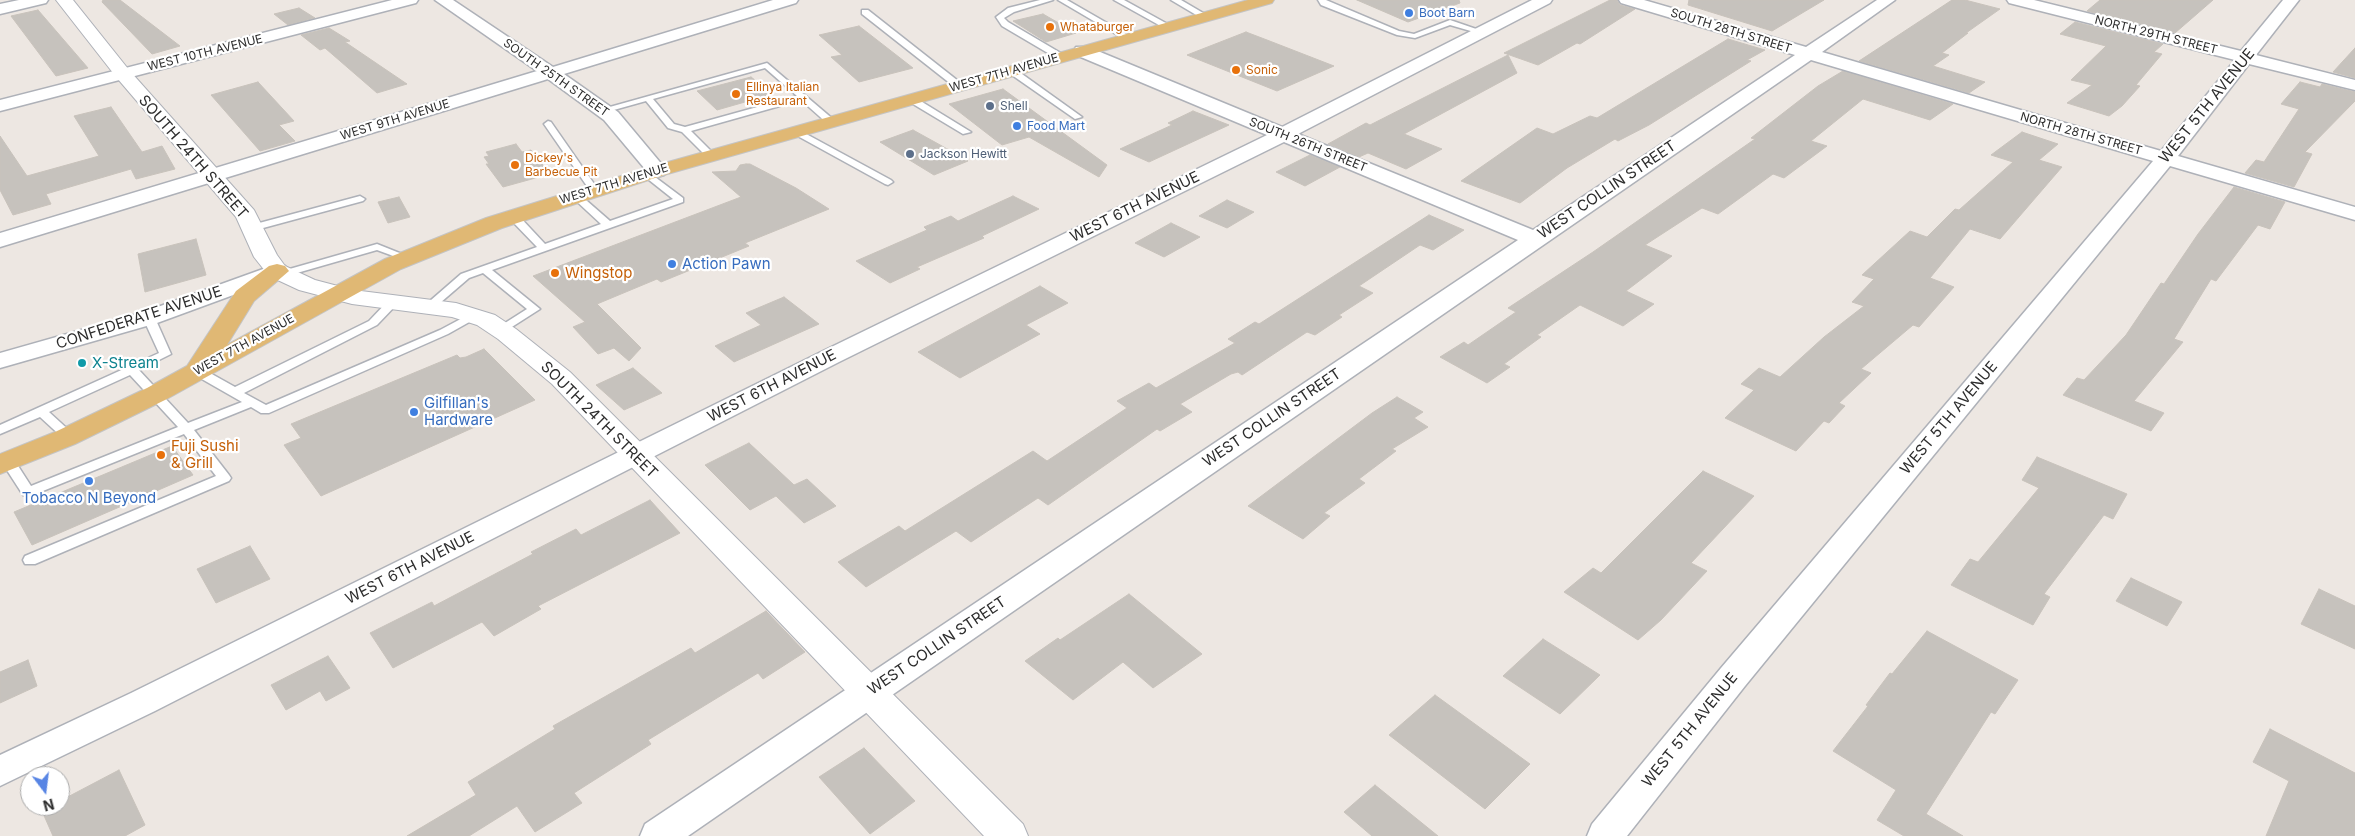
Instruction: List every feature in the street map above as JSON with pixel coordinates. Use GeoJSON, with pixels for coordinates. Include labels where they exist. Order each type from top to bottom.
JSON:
{"type":"FeatureCollection","features":[{"type":"Feature","properties":{"kind":"main road","name":"WEST 7TH AVENUE"},"geometry":{"type":"LineString","coordinates":[[4,463],[68,436],[156,394],[338,293],[407,258],[513,216],[652,172],[1266,0]]}},
{"type":"Feature","properties":{"kind":"main road"},"geometry":{"type":"LineString","coordinates":[[197,371],[245,296],[280,272]]}},
{"type":"Feature","properties":{"kind":"street"},"geometry":{"type":"LineString","coordinates":[[0,9],[40,0]]}},
{"type":"Feature","properties":{"kind":"street","name":"SOUTH 24TH STREET"},"geometry":{"type":"LineString","coordinates":[[64,0],[123,74],[246,215],[266,257],[280,272],[307,285],[338,293],[456,310],[486,320],[500,330],[561,378],[1009,836]]}},
{"type":"Feature","properties":{"kind":"street","name":"WEST 10TH AVENUE"},"geometry":{"type":"LineString","coordinates":[[0,106],[410,0]]}},
{"type":"Feature","properties":{"kind":"street","name":"SOUTH 25TH STREET"},"geometry":{"type":"LineString","coordinates":[[443,0],[604,110],[652,172]]}},
{"type":"Feature","properties":{"kind":"street","name":"WEST 9TH AVENUE"},"geometry":{"type":"LineString","coordinates":[[0,240],[790,0]]}},
{"type":"Feature","properties":{"kind":"street","name":"SOUTH 28TH STREET"},"geometry":{"type":"LineString","coordinates":[[1627,0],[1807,54]]}},
{"type":"Feature","properties":{"kind":"street","name":"WEST COLLIN STREET"},"geometry":{"type":"LineString","coordinates":[[658,836],[1887,0]]}},
{"type":"Feature","properties":{"kind":"street","name":"NORTH 29TH STREET"},"geometry":{"type":"LineString","coordinates":[[2016,0],[2355,85]]}},
{"type":"Feature","properties":{"kind":"street","name":"WEST 5TH AVENUE"},"geometry":{"type":"LineString","coordinates":[[1605,836],[1734,677],[2166,158],[2291,0]]}},
{"type":"Feature","properties":{"kind":"street","name":"WEST 6TH AVENUE"},"geometry":{"type":"LineString","coordinates":[[0,772],[161,694],[636,455],[1282,134],[1481,32],[1535,1]]}},
{"type":"Feature","properties":{"kind":"street","name":"SOUTH 26TH STREET"},"geometry":{"type":"LineString","coordinates":[[1082,51],[1535,239]]}},
{"type":"Feature","properties":{"kind":"street","name":"NORTH 28TH STREET"},"geometry":{"type":"LineString","coordinates":[[1807,54],[2355,214]]}},
{"type":"Feature","properties":{"kind":"street","name":"CONFEDERATE AVENUE"},"geometry":{"type":"LineString","coordinates":[[0,361],[149,318],[280,272]]}},
{"type":"Feature","properties":{"kind":"lane"},"geometry":{"type":"LineString","coordinates":[[1049,0],[1010,10],[1000,18],[1005,24],[1061,57]]}},
{"type":"Feature","properties":{"kind":"lane"},"geometry":{"type":"LineString","coordinates":[[1062,0],[1129,38]]}},
{"type":"Feature","properties":{"kind":"lane"},"geometry":{"type":"LineString","coordinates":[[1118,0],[1169,27]]}},
{"type":"Feature","properties":{"kind":"lane"},"geometry":{"type":"LineString","coordinates":[[1175,0],[1206,17]]}},
{"type":"Feature","properties":{"kind":"lane"},"geometry":{"type":"LineString","coordinates":[[1322,0],[1324,3],[1398,33],[1415,36],[1450,22],[1481,32]]}},
{"type":"Feature","properties":{"kind":"lane"},"geometry":{"type":"LineString","coordinates":[[865,12],[959,86]]}},
{"type":"Feature","properties":{"kind":"lane"},"geometry":{"type":"LineString","coordinates":[[604,110],[767,65],[831,122]]}},
{"type":"Feature","properties":{"kind":"lane"},"geometry":{"type":"LineString","coordinates":[[1012,71],[1078,117]]}},
{"type":"Feature","properties":{"kind":"lane"},"geometry":{"type":"LineString","coordinates":[[685,130],[803,97]]}},
{"type":"Feature","properties":{"kind":"lane"},"geometry":{"type":"LineString","coordinates":[[648,98],[671,126],[685,130],[711,156]]}},
{"type":"Feature","properties":{"kind":"lane"},"geometry":{"type":"LineString","coordinates":[[910,99],[966,132]]}},
{"type":"Feature","properties":{"kind":"lane"},"geometry":{"type":"LineString","coordinates":[[548,124],[585,193],[609,226]]}},
{"type":"Feature","properties":{"kind":"lane"},"geometry":{"type":"LineString","coordinates":[[797,132],[888,182]]}},
{"type":"Feature","properties":{"kind":"lane"},"geometry":{"type":"LineString","coordinates":[[429,307],[465,276],[680,200],[652,172]]}},
{"type":"Feature","properties":{"kind":"lane"},"geometry":{"type":"LineString","coordinates":[[252,228],[360,199]]}},
{"type":"Feature","properties":{"kind":"lane"},"geometry":{"type":"LineString","coordinates":[[513,216],[544,249]]}},
{"type":"Feature","properties":{"kind":"lane"},"geometry":{"type":"LineString","coordinates":[[280,272],[377,247],[407,258]]}},
{"type":"Feature","properties":{"kind":"lane"},"geometry":{"type":"LineString","coordinates":[[484,270],[534,310],[500,330]]}},
{"type":"Feature","properties":{"kind":"lane"},"geometry":{"type":"LineString","coordinates":[[235,392],[373,323],[392,302]]}},
{"type":"Feature","properties":{"kind":"lane"},"geometry":{"type":"LineString","coordinates":[[197,371],[265,410],[444,332],[474,316]]}},
{"type":"Feature","properties":{"kind":"lane"},"geometry":{"type":"LineString","coordinates":[[0,430],[165,354],[149,318]]}},
{"type":"Feature","properties":{"kind":"lane"},"geometry":{"type":"LineString","coordinates":[[30,560],[224,478],[187,428],[131,369]]}},
{"type":"Feature","properties":{"kind":"lane"},"geometry":{"type":"LineString","coordinates":[[4,463],[28,492],[252,402]]}},
{"type":"Feature","properties":{"kind":"lane"},"geometry":{"type":"LineString","coordinates":[[41,411],[68,436]]}},
{"type":"Feature","properties":{"kind":"building"},"geometry":{"type":"Polygon","coordinates":[[[103,0],[120,0],[180,46],[152,54],[102,2],[103,0]]]}},
{"type":"Feature","properties":{"kind":"building","name":"Boot Barn"},"geometry":{"type":"Polygon","coordinates":[[[1357,0],[1459,0],[1460,3],[1408,22],[1357,0]]]}},
{"type":"Feature","properties":{"kind":"building"},"geometry":{"type":"Polygon","coordinates":[[[1610,0],[1617,0],[1620,5],[1635,9],[1580,44],[1577,43],[1538,65],[1504,53],[1610,0]]]}},
{"type":"Feature","properties":{"kind":"building"},"geometry":{"type":"Polygon","coordinates":[[[1689,0],[1824,0],[1772,31],[1688,5],[1689,0]]]}},
{"type":"Feature","properties":{"kind":"building"},"geometry":{"type":"Polygon","coordinates":[[[1952,0],[1965,0],[2000,9],[1942,53],[1949,55],[1933,66],[1985,82],[1969,93],[1859,61],[1952,0]]]}},
{"type":"Feature","properties":{"kind":"building"},"geometry":{"type":"Polygon","coordinates":[[[2100,0],[2213,0],[2175,33],[2087,11],[2100,0]]]}},
{"type":"Feature","properties":{"kind":"building"},"geometry":{"type":"Polygon","coordinates":[[[299,8],[315,18],[288,25],[274,14],[299,8]]]}},
{"type":"Feature","properties":{"kind":"building"},"geometry":{"type":"Polygon","coordinates":[[[38,10],[88,68],[56,76],[11,16],[38,10]]]}},
{"type":"Feature","properties":{"kind":"building","name":"Whataburger"},"geometry":{"type":"Polygon","coordinates":[[[1043,14],[1076,33],[1046,42],[1013,21],[1043,14]]]}},
{"type":"Feature","properties":{"kind":"building"},"geometry":{"type":"Polygon","coordinates":[[[2075,22],[2163,44],[2154,52],[2162,54],[2136,85],[2140,86],[2122,106],[2109,116],[2067,103],[2092,85],[2071,80],[2106,46],[2060,34],[2075,22]]]}},
{"type":"Feature","properties":{"kind":"building"},"geometry":{"type":"Polygon","coordinates":[[[859,26],[913,68],[859,82],[831,57],[842,55],[819,35],[859,26]]]}},
{"type":"Feature","properties":{"kind":"building"},"geometry":{"type":"Polygon","coordinates":[[[329,28],[350,41],[345,42],[407,84],[377,93],[325,48],[320,50],[301,35],[329,28]]]}},
{"type":"Feature","properties":{"kind":"building"},"geometry":{"type":"Polygon","coordinates":[[[1246,32],[1334,66],[1277,91],[1187,55],[1246,32]]]}},
{"type":"Feature","properties":{"kind":"building"},"geometry":{"type":"Polygon","coordinates":[[[1728,39],[1765,50],[1747,60],[1751,61],[1649,125],[1618,141],[1615,139],[1567,168],[1520,203],[1461,181],[1537,128],[1553,134],[1590,116],[1597,118],[1728,39]]]}},
{"type":"Feature","properties":{"kind":"building"},"geometry":{"type":"Polygon","coordinates":[[[2355,48],[2355,78],[2333,72],[2355,48]]]}},
{"type":"Feature","properties":{"kind":"building"},"geometry":{"type":"Polygon","coordinates":[[[1508,55],[1517,73],[1404,134],[1442,149],[1406,169],[1368,153],[1359,157],[1328,144],[1366,123],[1370,125],[1508,55]]]}},
{"type":"Feature","properties":{"kind":"building"},"geometry":{"type":"Polygon","coordinates":[[[1843,71],[1953,104],[1930,120],[1863,99],[1811,141],[1827,146],[1784,178],[1773,174],[1718,214],[1702,208],[1645,245],[1672,256],[1626,291],[1654,304],[1623,326],[1580,305],[1537,335],[1541,337],[1504,364],[1510,367],[1487,383],[1440,357],[1464,342],[1468,345],[1516,312],[1508,308],[1593,252],[1755,139],[1751,138],[1818,86],[1843,71]]]}},
{"type":"Feature","properties":{"kind":"building","name":"Ellinya Italian Restaurant"},"geometry":{"type":"Polygon","coordinates":[[[751,77],[773,94],[717,110],[697,91],[751,77]]]}},
{"type":"Feature","properties":{"kind":"building"},"geometry":{"type":"Polygon","coordinates":[[[258,82],[294,121],[279,125],[295,141],[260,151],[211,95],[258,82]]]}},
{"type":"Feature","properties":{"kind":"building"},"geometry":{"type":"Polygon","coordinates":[[[2300,82],[2320,87],[2322,84],[2355,92],[2355,101],[2305,152],[2312,154],[2294,187],[2245,173],[2256,160],[2264,162],[2299,109],[2281,104],[2300,82]]]}},
{"type":"Feature","properties":{"kind":"building"},"geometry":{"type":"Polygon","coordinates":[[[1003,89],[1107,165],[1099,177],[1029,137],[1002,145],[949,104],[1003,89]]]}},
{"type":"Feature","properties":{"kind":"building"},"geometry":{"type":"Polygon","coordinates":[[[111,107],[142,152],[162,146],[175,169],[136,179],[131,169],[46,194],[51,204],[13,215],[0,190],[0,136],[27,176],[99,156],[74,116],[111,107]]]}},
{"type":"Feature","properties":{"kind":"building"},"geometry":{"type":"Polygon","coordinates":[[[1193,111],[1229,125],[1149,162],[1120,149],[1172,125],[1168,123],[1193,111]]]}},
{"type":"Feature","properties":{"kind":"building"},"geometry":{"type":"Polygon","coordinates":[[[913,130],[968,161],[934,175],[880,142],[913,130]]]}},
{"type":"Feature","properties":{"kind":"building"},"geometry":{"type":"Polygon","coordinates":[[[2022,132],[2058,144],[2039,160],[2062,167],[2000,239],[1970,229],[1930,278],[1954,287],[1919,327],[1913,325],[1861,369],[1871,373],[1839,403],[1845,406],[1829,423],[1824,421],[1796,451],[1725,418],[1754,390],[1741,384],[1759,368],[1780,377],[1824,337],[1864,306],[1852,302],[1874,279],[1862,275],[1910,231],[1927,237],[1955,209],[1959,210],[2013,162],[1991,155],[2022,132]]]}},
{"type":"Feature","properties":{"kind":"building","name":"Dickey's Barbecue Pit"},"geometry":{"type":"Polygon","coordinates":[[[516,144],[522,152],[531,150],[550,174],[503,187],[486,164],[489,164],[484,157],[489,156],[486,152],[516,144]]]}},
{"type":"Feature","properties":{"kind":"building"},"geometry":{"type":"Polygon","coordinates":[[[1310,155],[1340,167],[1305,186],[1276,172],[1310,155]]]}},
{"type":"Feature","properties":{"kind":"building"},"geometry":{"type":"Polygon","coordinates":[[[750,164],[796,188],[829,209],[745,243],[749,246],[661,282],[657,279],[597,304],[641,348],[629,361],[614,348],[598,354],[573,327],[585,322],[533,276],[741,197],[712,172],[736,171],[740,165],[750,164]]]}},
{"type":"Feature","properties":{"kind":"building"},"geometry":{"type":"Polygon","coordinates":[[[2234,187],[2285,202],[2270,229],[2258,225],[2216,281],[2211,279],[2174,339],[2183,342],[2134,401],[2164,413],[2151,431],[2063,395],[2077,378],[2084,380],[2126,335],[2161,283],[2164,284],[2198,234],[2234,187]]]}},
{"type":"Feature","properties":{"kind":"building"},"geometry":{"type":"Polygon","coordinates":[[[1013,196],[1039,209],[982,236],[984,238],[917,267],[920,269],[890,283],[856,261],[927,230],[924,227],[951,216],[958,221],[1013,196]]]}},
{"type":"Feature","properties":{"kind":"building"},"geometry":{"type":"Polygon","coordinates":[[[399,197],[410,217],[388,223],[378,202],[399,197]]]}},
{"type":"Feature","properties":{"kind":"building"},"geometry":{"type":"Polygon","coordinates":[[[1227,200],[1254,212],[1227,228],[1199,216],[1227,200]]]}},
{"type":"Feature","properties":{"kind":"building"},"geometry":{"type":"Polygon","coordinates":[[[1429,215],[1464,230],[1433,250],[1420,245],[1359,286],[1373,293],[1339,315],[1342,317],[1315,335],[1307,332],[1242,375],[1238,372],[1231,374],[1180,404],[1192,412],[1160,431],[1157,429],[1048,505],[1038,498],[971,542],[956,531],[866,587],[838,562],[899,526],[905,531],[1033,451],[1047,461],[1127,408],[1117,401],[1149,383],[1156,388],[1235,343],[1228,339],[1255,322],[1259,324],[1429,215]]]}},
{"type":"Feature","properties":{"kind":"building"},"geometry":{"type":"Polygon","coordinates":[[[1171,223],[1200,237],[1164,257],[1135,243],[1171,223]]]}},
{"type":"Feature","properties":{"kind":"building"},"geometry":{"type":"Polygon","coordinates":[[[196,239],[206,275],[145,292],[138,254],[196,239]]]}},
{"type":"Feature","properties":{"kind":"building"},"geometry":{"type":"Polygon","coordinates":[[[1040,286],[1068,303],[1026,325],[1040,334],[960,378],[918,352],[1040,286]]]}},
{"type":"Feature","properties":{"kind":"building"},"geometry":{"type":"Polygon","coordinates":[[[784,297],[819,324],[734,362],[715,346],[761,325],[746,313],[784,297]]]}},
{"type":"Feature","properties":{"kind":"building","name":"Gilfillan's Hardware"},"geometry":{"type":"Polygon","coordinates":[[[484,349],[535,400],[321,496],[284,445],[301,438],[291,424],[457,355],[460,358],[466,357],[484,349]]]}},
{"type":"Feature","properties":{"kind":"building"},"geometry":{"type":"Polygon","coordinates":[[[633,368],[662,393],[624,410],[596,385],[633,368]]]}},
{"type":"Feature","properties":{"kind":"building"},"geometry":{"type":"Polygon","coordinates":[[[1397,397],[1423,412],[1414,418],[1428,427],[1392,449],[1396,451],[1359,479],[1365,483],[1324,513],[1330,516],[1303,539],[1248,506],[1372,413],[1397,397]]]}},
{"type":"Feature","properties":{"kind":"building"},"geometry":{"type":"Polygon","coordinates":[[[749,443],[794,485],[807,479],[836,506],[804,523],[776,496],[750,510],[705,465],[749,443]]]}},
{"type":"Feature","properties":{"kind":"building"},"geometry":{"type":"Polygon","coordinates":[[[172,446],[193,475],[32,545],[14,512],[172,446]]]}},
{"type":"Feature","properties":{"kind":"building"},"geometry":{"type":"Polygon","coordinates":[[[2037,457],[2127,494],[2113,519],[2104,515],[2044,594],[2050,597],[2033,625],[1951,585],[1970,559],[1978,562],[2039,488],[2022,480],[2037,457]]]}},
{"type":"Feature","properties":{"kind":"building"},"geometry":{"type":"Polygon","coordinates":[[[1703,471],[1754,496],[1691,563],[1707,571],[1661,620],[1638,640],[1564,592],[1593,568],[1601,573],[1703,471]]]}},
{"type":"Feature","properties":{"kind":"building"},"geometry":{"type":"Polygon","coordinates":[[[650,500],[680,533],[538,606],[541,609],[494,636],[482,622],[393,668],[370,633],[432,602],[434,606],[576,529],[581,535],[650,500]]]}},
{"type":"Feature","properties":{"kind":"building"},"geometry":{"type":"Polygon","coordinates":[[[250,546],[270,579],[216,603],[197,569],[250,546]]]}},
{"type":"Feature","properties":{"kind":"building"},"geometry":{"type":"Polygon","coordinates":[[[2131,578],[2182,602],[2167,626],[2116,601],[2131,578]]]}},
{"type":"Feature","properties":{"kind":"building"},"geometry":{"type":"Polygon","coordinates":[[[2319,589],[2355,606],[2355,649],[2301,624],[2319,589]]]}},
{"type":"Feature","properties":{"kind":"building"},"geometry":{"type":"Polygon","coordinates":[[[1129,594],[1202,654],[1153,688],[1123,662],[1073,700],[1025,661],[1058,638],[1060,640],[1129,594]]]}},
{"type":"Feature","properties":{"kind":"building"},"geometry":{"type":"Polygon","coordinates":[[[766,611],[805,652],[763,679],[758,673],[648,740],[651,744],[574,793],[582,803],[535,832],[517,806],[469,836],[407,836],[476,795],[468,782],[555,729],[553,726],[691,648],[695,653],[766,611]]]}},
{"type":"Feature","properties":{"kind":"building"},"geometry":{"type":"Polygon","coordinates":[[[1927,631],[2018,680],[1995,714],[1991,712],[1926,814],[1963,836],[1904,836],[1877,820],[1896,790],[1833,751],[1868,706],[1866,705],[1890,673],[1892,674],[1927,631]]]}},
{"type":"Feature","properties":{"kind":"building"},"geometry":{"type":"Polygon","coordinates":[[[1543,639],[1600,675],[1560,714],[1503,676],[1543,639]]]}},
{"type":"Feature","properties":{"kind":"building"},"geometry":{"type":"Polygon","coordinates":[[[328,656],[350,688],[326,701],[320,691],[286,710],[271,685],[328,656]]]}},
{"type":"Feature","properties":{"kind":"building"},"geometry":{"type":"Polygon","coordinates":[[[28,660],[37,686],[0,703],[0,672],[28,660]]]}},
{"type":"Feature","properties":{"kind":"building"},"geometry":{"type":"Polygon","coordinates":[[[1435,695],[1530,764],[1485,809],[1389,735],[1435,695]]]}},
{"type":"Feature","properties":{"kind":"building"},"geometry":{"type":"Polygon","coordinates":[[[2270,729],[2355,773],[2355,836],[2266,836],[2289,781],[2253,762],[2270,729]]]}},
{"type":"Feature","properties":{"kind":"building"},"geometry":{"type":"Polygon","coordinates":[[[864,748],[915,801],[870,834],[819,777],[864,748]]]}},
{"type":"Feature","properties":{"kind":"building"},"geometry":{"type":"Polygon","coordinates":[[[119,770],[145,825],[125,836],[53,836],[44,816],[70,816],[70,796],[119,770]]]}},
{"type":"Feature","properties":{"kind":"building"},"geometry":{"type":"Polygon","coordinates":[[[1375,785],[1438,836],[1372,836],[1344,812],[1375,785]]]}},
{"type":"Feature","properties":{"kind":"place","name":"Boot Barn"},"geometry":{"type":"Point","coordinates":[1409,13]}},
{"type":"Feature","properties":{"kind":"place","name":"Whataburger"},"geometry":{"type":"Point","coordinates":[1050,27]}},
{"type":"Feature","properties":{"kind":"place","name":"Sonic"},"geometry":{"type":"Point","coordinates":[1236,70]}},
{"type":"Feature","properties":{"kind":"place","name":"Ellinya Italian Restaurant"},"geometry":{"type":"Point","coordinates":[736,94]}},
{"type":"Feature","properties":{"kind":"place","name":"Shell"},"geometry":{"type":"Point","coordinates":[990,106]}},
{"type":"Feature","properties":{"kind":"place","name":"Food Mart"},"geometry":{"type":"Point","coordinates":[1017,126]}},
{"type":"Feature","properties":{"kind":"place","name":"Jackson Hewitt"},"geometry":{"type":"Point","coordinates":[910,154]}},
{"type":"Feature","properties":{"kind":"place","name":"Dickey's Barbecue Pit"},"geometry":{"type":"Point","coordinates":[515,165]}},
{"type":"Feature","properties":{"kind":"place","name":"Action Pawn"},"geometry":{"type":"Point","coordinates":[672,264]}},
{"type":"Feature","properties":{"kind":"place","name":"Wingstop"},"geometry":{"type":"Point","coordinates":[555,273]}},
{"type":"Feature","properties":{"kind":"place","name":"X-Stream"},"geometry":{"type":"Point","coordinates":[82,363]}},
{"type":"Feature","properties":{"kind":"place","name":"Gilfillan's Hardware"},"geometry":{"type":"Point","coordinates":[414,412]}},
{"type":"Feature","properties":{"kind":"place","name":"Fuji Sushi & Grill"},"geometry":{"type":"Point","coordinates":[161,455]}},
{"type":"Feature","properties":{"kind":"place","name":"Tobacco N Beyond"},"geometry":{"type":"Point","coordinates":[89,481]}}]}
